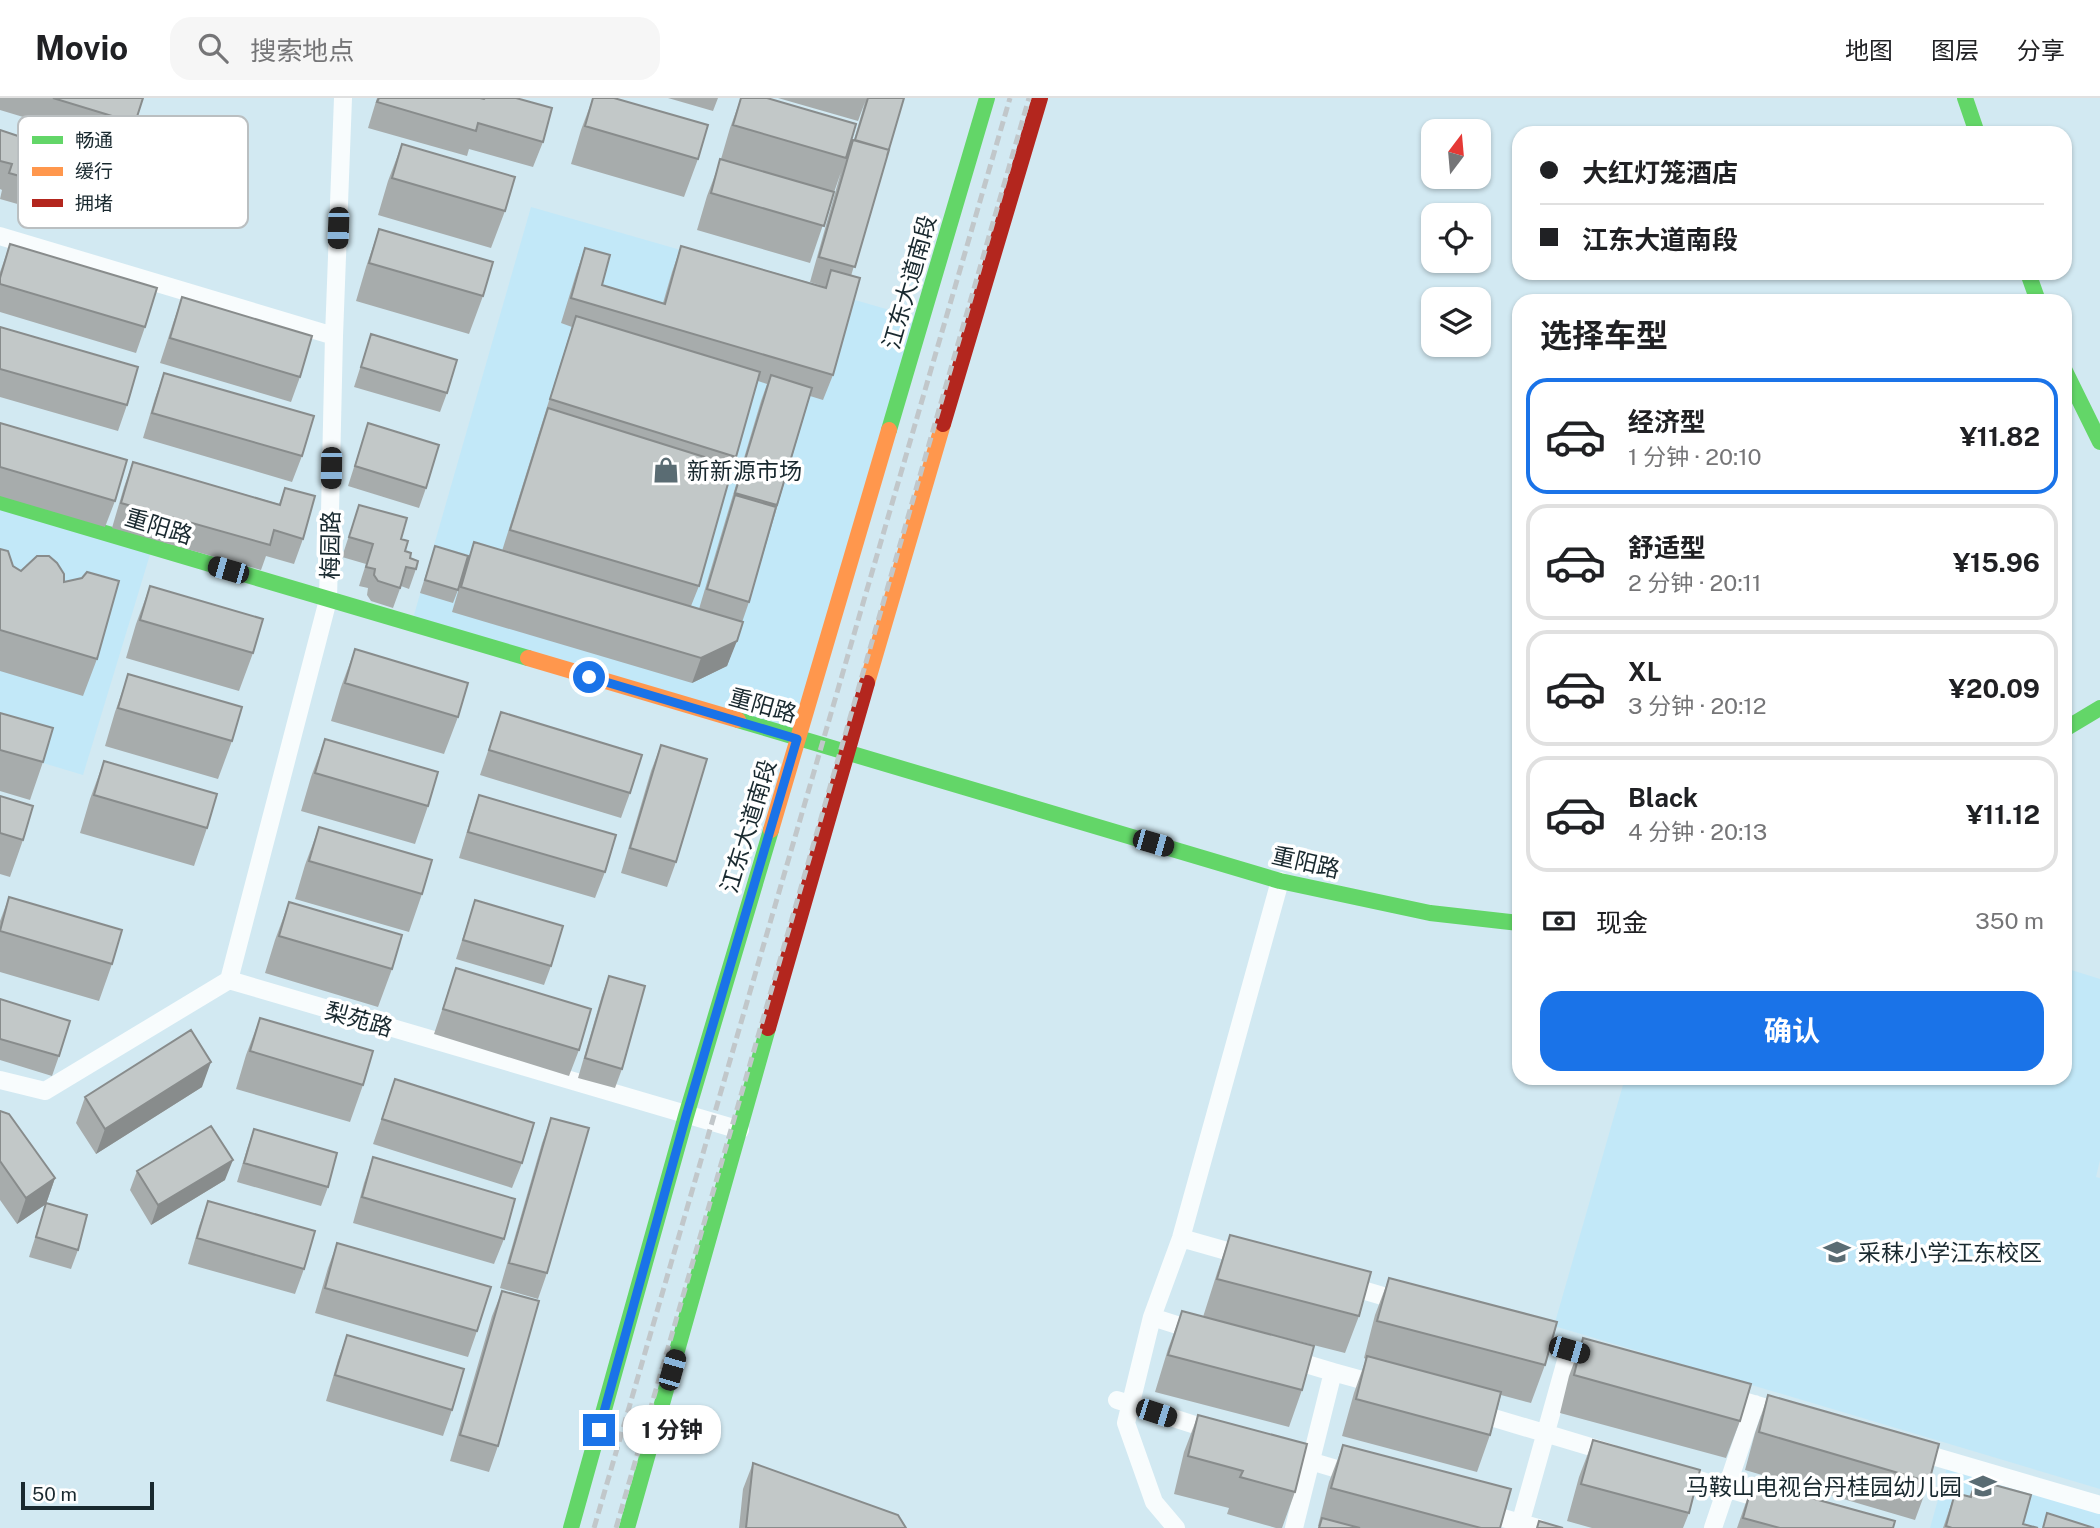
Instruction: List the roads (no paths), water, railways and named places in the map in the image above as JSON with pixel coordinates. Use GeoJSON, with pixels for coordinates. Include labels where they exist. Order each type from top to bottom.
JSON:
{"type":"FeatureCollection","features":[{"type":"Feature","properties":{"kind":"main road","name":"江东大道南段"},"geometry":{"type":"LineString","coordinates":[[571,1528],[686,1116],[987,98]]}},
{"type":"Feature","properties":{"kind":"main road"},"geometry":{"type":"LineString","coordinates":[[626,1528],[846,752],[1040,98]]}},
{"type":"Feature","properties":{"kind":"main road"},"geometry":{"type":"LineString","coordinates":[[1965,98],[1975,126]]}},
{"type":"Feature","properties":{"kind":"main road"},"geometry":{"type":"LineString","coordinates":[[2072,385],[2100,442]]}},
{"type":"Feature","properties":{"kind":"main road","name":"重阳路"},"geometry":{"type":"LineString","coordinates":[[0,502],[1280,881],[1430,913],[1512,922]]}},
{"type":"Feature","properties":{"kind":"main road"},"geometry":{"type":"LineString","coordinates":[[2072,725],[2100,708]]}},
{"type":"Feature","properties":{"kind":"street","name":"梅园路"},"geometry":{"type":"LineString","coordinates":[[229,980],[328,600],[343,98]]}},
{"type":"Feature","properties":{"kind":"street"},"geometry":{"type":"LineString","coordinates":[[0,236],[334,336]]}},
{"type":"Feature","properties":{"kind":"street"},"geometry":{"type":"LineString","coordinates":[[1176,1528],[1154,1502],[1126,1423],[1124,1402],[1181,1238],[1280,881]]}},
{"type":"Feature","properties":{"kind":"street"},"geometry":{"type":"LineString","coordinates":[[0,1080],[45,1091],[229,980]]}},
{"type":"Feature","properties":{"kind":"street","name":"梨苑路"},"geometry":{"type":"LineString","coordinates":[[229,980],[740,1130]]}},
{"type":"Feature","properties":{"kind":"street"},"geometry":{"type":"LineString","coordinates":[[1181,1238],[1261,1261]]}},
{"type":"Feature","properties":{"kind":"street"},"geometry":{"type":"LineString","coordinates":[[1328,1280],[1422,1307]]}},
{"type":"Feature","properties":{"kind":"street"},"geometry":{"type":"LineString","coordinates":[[1152,1317],[1216,1337]]}},
{"type":"Feature","properties":{"kind":"street"},"geometry":{"type":"LineString","coordinates":[[1468,1508],[1526,1526],[1545,1433],[1576,1352],[1516,1335]]}},
{"type":"Feature","properties":{"kind":"street"},"geometry":{"type":"LineString","coordinates":[[1268,1352],[1399,1391]]}},
{"type":"Feature","properties":{"kind":"street"},"geometry":{"type":"LineString","coordinates":[[1294,1528],[1333,1371]]}},
{"type":"Feature","properties":{"kind":"street"},"geometry":{"type":"LineString","coordinates":[[1702,1389],[1795,1416]]}},
{"type":"Feature","properties":{"kind":"street"},"geometry":{"type":"LineString","coordinates":[[1124,1402],[1233,1437]]}},
{"type":"Feature","properties":{"kind":"street"},"geometry":{"type":"LineString","coordinates":[[1713,1528],[1755,1404]]}},
{"type":"Feature","properties":{"kind":"street"},"geometry":{"type":"LineString","coordinates":[[1452,1406],[1623,1457]]}},
{"type":"Feature","properties":{"kind":"street"},"geometry":{"type":"LineString","coordinates":[[1259,1445],[1376,1481]]}},
{"type":"Feature","properties":{"kind":"street"},"geometry":{"type":"LineString","coordinates":[[1901,1447],[2100,1505]]}},
{"type":"Feature","properties":{"kind":"street"},"geometry":{"type":"LineString","coordinates":[[1662,1469],[1791,1508]]}},
{"type":"Feature","properties":{"kind":"railway"},"geometry":{"type":"LineString","coordinates":[[594,1528],[1010,98]]}},
{"type":"Feature","properties":{"kind":"railway"},"geometry":{"type":"LineString","coordinates":[[616,1528],[1029,98]]}},
{"type":"Feature","properties":{"kind":"place","name":"新新源市场"},"geometry":{"type":"Point","coordinates":[666,470]}},
{"type":"Feature","properties":{"kind":"place","name":"采秣小学江东校区"},"geometry":{"type":"Point","coordinates":[1837,1252]}},
{"type":"Feature","properties":{"kind":"place","name":"马鞍山电视台丹桂园幼儿园"},"geometry":{"type":"Point","coordinates":[1983,1486]}}]}
